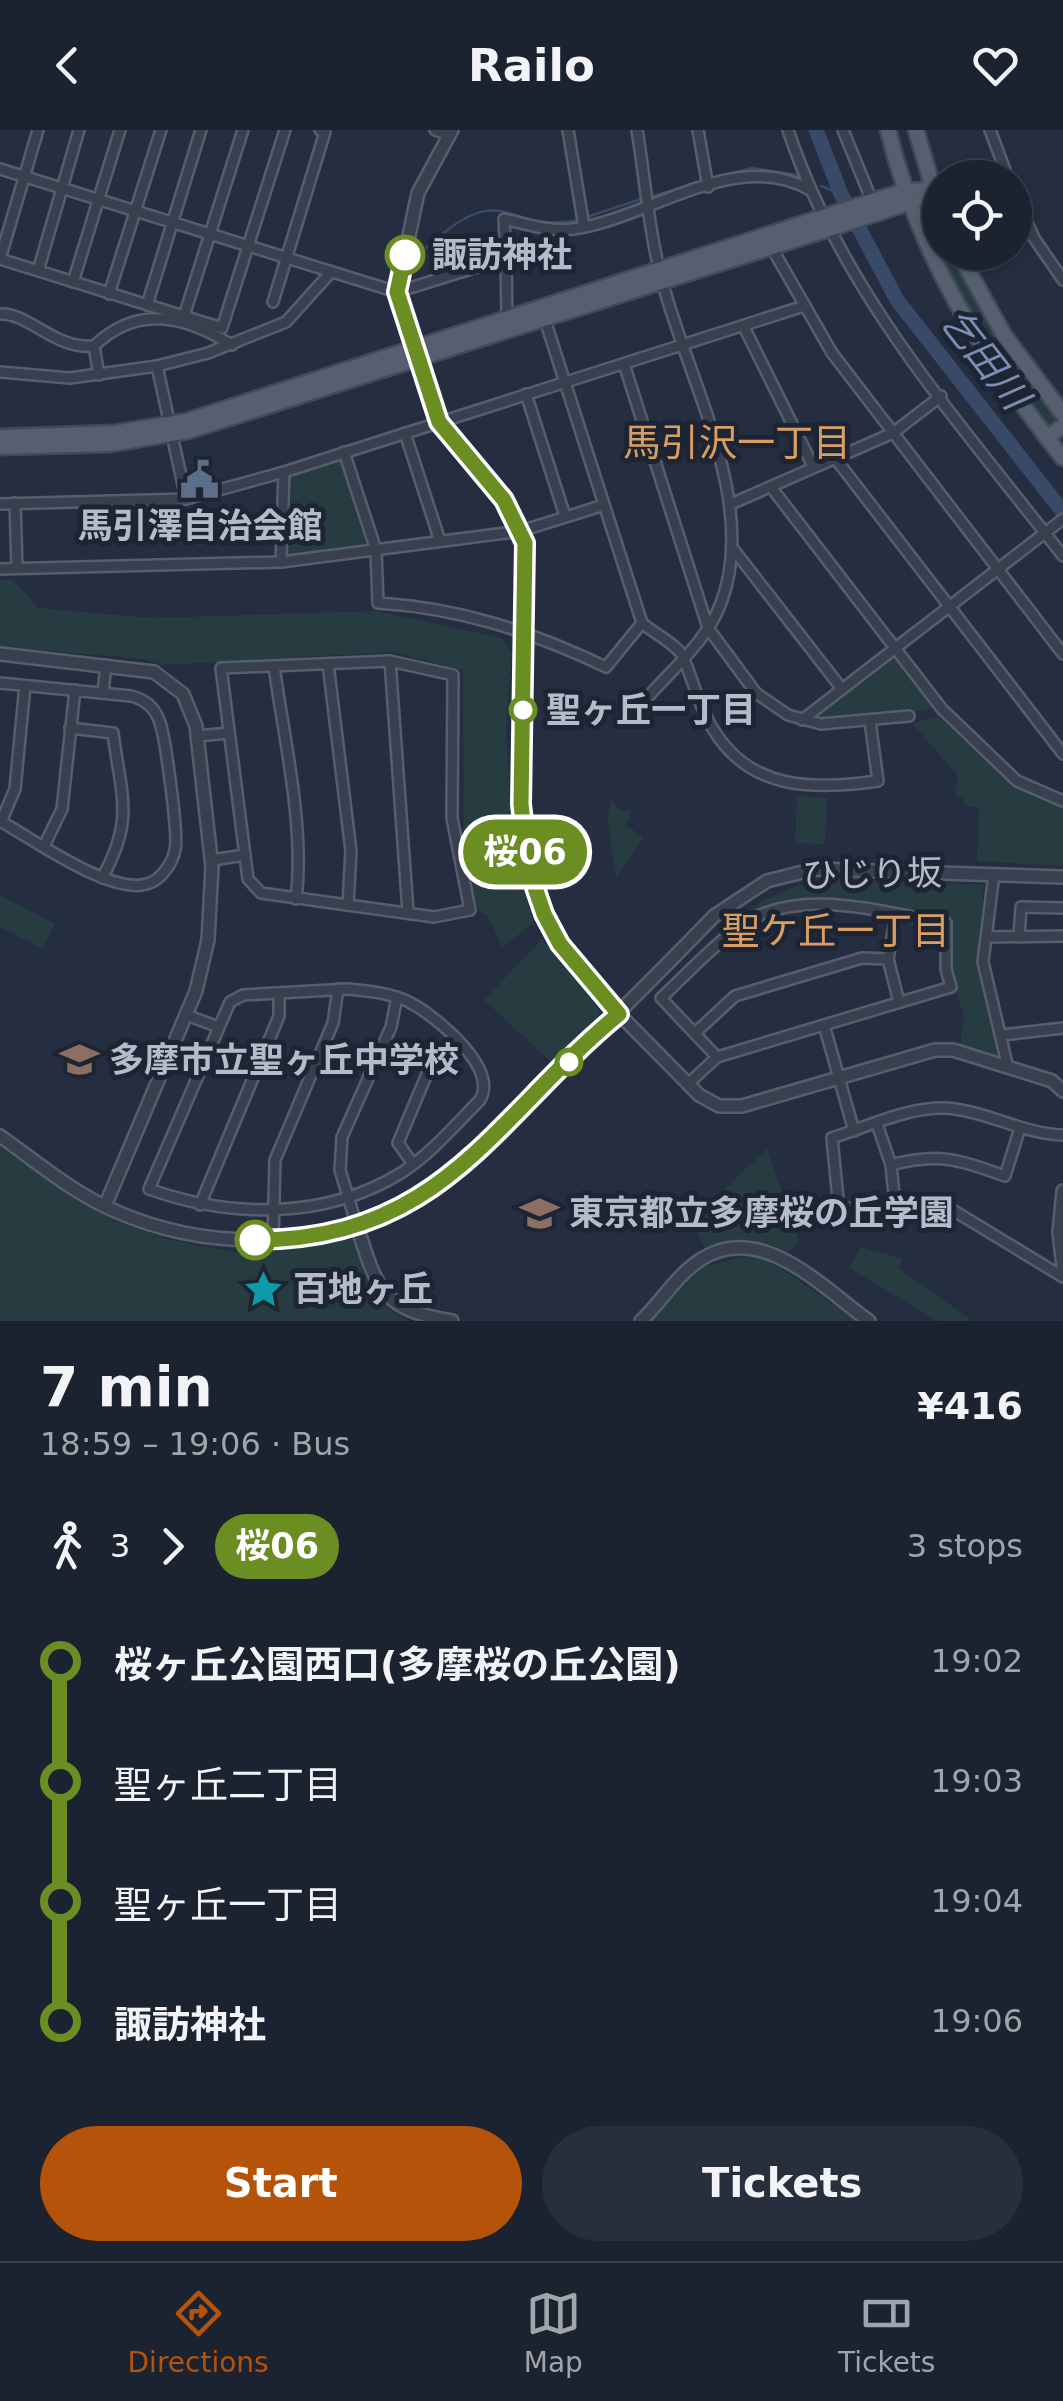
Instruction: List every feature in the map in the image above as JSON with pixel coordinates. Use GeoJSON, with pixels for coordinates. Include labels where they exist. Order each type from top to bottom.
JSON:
{"type":"FeatureCollection","features":[{"type":"Feature","properties":{"kind":"main road"},"geometry":{"type":"LineString","coordinates":[[888,130],[906,197],[960,314],[1000,377],[1063,458]]}},
{"type":"Feature","properties":{"kind":"main road"},"geometry":{"type":"LineString","coordinates":[[916,130],[926,160]]}},
{"type":"Feature","properties":{"kind":"main road"},"geometry":{"type":"LineString","coordinates":[[416,355],[508,319],[661,276],[922,193]]}},
{"type":"Feature","properties":{"kind":"main road"},"geometry":{"type":"LineString","coordinates":[[968,270],[1004,335],[1063,414]]}},
{"type":"Feature","properties":{"kind":"main road"},"geometry":{"type":"LineString","coordinates":[[0,448],[111,444],[172,429],[545,320],[661,276]]}},
{"type":"Feature","properties":{"kind":"main road"},"geometry":{"type":"LineString","coordinates":[[1047,438],[1063,426]]}},
{"type":"Feature","properties":{"kind":"main road"},"geometry":{"type":"LineString","coordinates":[[0,437],[172,429]]}},
{"type":"Feature","properties":{"kind":"street"},"geometry":{"type":"LineString","coordinates":[[38,130],[0,258],[222,328],[285,130]]}},
{"type":"Feature","properties":{"kind":"street"},"geometry":{"type":"LineString","coordinates":[[38,271],[79,130]]}},
{"type":"Feature","properties":{"kind":"street"},"geometry":{"type":"LineString","coordinates":[[73,282],[120,130]]}},
{"type":"Feature","properties":{"kind":"street"},"geometry":{"type":"LineString","coordinates":[[109,294],[161,130]]}},
{"type":"Feature","properties":{"kind":"street"},"geometry":{"type":"LineString","coordinates":[[148,305],[201,130]]}},
{"type":"Feature","properties":{"kind":"street"},"geometry":{"type":"LineString","coordinates":[[184,316],[243,130]]}},
{"type":"Feature","properties":{"kind":"street"},"geometry":{"type":"LineString","coordinates":[[273,302],[325,132],[320,130]]}},
{"type":"Feature","properties":{"kind":"street"},"geometry":{"type":"LineString","coordinates":[[435,130],[451,132],[418,193],[397,292],[439,422],[504,500],[521,530],[528,564],[521,804],[528,867],[544,914],[560,944],[619,1014],[688,1084],[708,1101],[730,1108],[936,1050],[953,1050],[1062,1088]]}},
{"type":"Feature","properties":{"kind":"street"},"geometry":{"type":"LineString","coordinates":[[568,130],[583,221]]}},
{"type":"Feature","properties":{"kind":"street"},"geometry":{"type":"LineString","coordinates":[[637,130],[661,276],[731,504],[734,550],[721,604],[708,628],[647,698]]}},
{"type":"Feature","properties":{"kind":"street"},"geometry":{"type":"LineString","coordinates":[[698,130],[707,182]]}},
{"type":"Feature","properties":{"kind":"street"},"geometry":{"type":"LineString","coordinates":[[788,130],[810,190],[870,301],[1048,530],[1063,556]]}},
{"type":"Feature","properties":{"kind":"street"},"geometry":{"type":"LineString","coordinates":[[843,130],[870,209]]}},
{"type":"Feature","properties":{"kind":"street"},"geometry":{"type":"LineString","coordinates":[[990,130],[1000,160]]}},
{"type":"Feature","properties":{"kind":"street"},"geometry":{"type":"LineString","coordinates":[[0,169],[397,292],[506,258]]}},
{"type":"Feature","properties":{"kind":"street"},"geometry":{"type":"LineString","coordinates":[[508,319],[504,219],[552,229],[649,205],[707,182],[767,174],[810,190]]}},
{"type":"Feature","properties":{"kind":"street"},"geometry":{"type":"LineString","coordinates":[[1032,233],[1063,280]]}},
{"type":"Feature","properties":{"kind":"street"},"geometry":{"type":"LineString","coordinates":[[768,242],[832,353],[1063,654]]}},
{"type":"Feature","properties":{"kind":"street"},"geometry":{"type":"LineString","coordinates":[[0,372],[70,378],[98,375],[157,366],[232,345],[286,322],[332,272]]}},
{"type":"Feature","properties":{"kind":"street"},"geometry":{"type":"LineString","coordinates":[[0,504],[186,499],[284,472],[804,306]]}},
{"type":"Feature","properties":{"kind":"street"},"geometry":{"type":"LineString","coordinates":[[0,314],[12,314],[72,346],[94,346],[116,326],[154,316],[232,345]]}},
{"type":"Feature","properties":{"kind":"street"},"geometry":{"type":"LineString","coordinates":[[545,320],[642,623],[683,656],[712,728],[729,750],[774,780],[813,788],[878,780],[870,721]]}},
{"type":"Feature","properties":{"kind":"street"},"geometry":{"type":"LineString","coordinates":[[744,326],[813,466]]}},
{"type":"Feature","properties":{"kind":"street"},"geometry":{"type":"LineString","coordinates":[[94,346],[98,375]]}},
{"type":"Feature","properties":{"kind":"street"},"geometry":{"type":"LineString","coordinates":[[624,364],[708,628],[756,693],[802,720],[821,724],[909,716]]}},
{"type":"Feature","properties":{"kind":"street"},"geometry":{"type":"LineString","coordinates":[[157,366],[186,499]]}},
{"type":"Feature","properties":{"kind":"street"},"geometry":{"type":"LineString","coordinates":[[526,394],[565,516]]}},
{"type":"Feature","properties":{"kind":"street"},"geometry":{"type":"LineString","coordinates":[[731,504],[894,432],[941,396]]}},
{"type":"Feature","properties":{"kind":"street"},"geometry":{"type":"LineString","coordinates":[[405,433],[440,541]]}},
{"type":"Feature","properties":{"kind":"street"},"geometry":{"type":"LineString","coordinates":[[344,452],[376,550],[378,603],[425,606],[525,631],[606,667],[642,623]]}},
{"type":"Feature","properties":{"kind":"street"},"geometry":{"type":"LineString","coordinates":[[835,458],[1063,754]]}},
{"type":"Feature","properties":{"kind":"street"},"geometry":{"type":"LineString","coordinates":[[282,562],[284,472]]}},
{"type":"Feature","properties":{"kind":"street"},"geometry":{"type":"LineString","coordinates":[[772,486],[896,648],[937,710],[1017,781],[1063,802]]}},
{"type":"Feature","properties":{"kind":"street"},"geometry":{"type":"LineString","coordinates":[[15,503],[16,568]]}},
{"type":"Feature","properties":{"kind":"street"},"geometry":{"type":"LineString","coordinates":[[0,569],[282,562],[521,530],[604,505]]}},
{"type":"Feature","properties":{"kind":"street"},"geometry":{"type":"LineString","coordinates":[[802,720],[1063,519]]}},
{"type":"Feature","properties":{"kind":"street"},"geometry":{"type":"LineString","coordinates":[[734,550],[842,689]]}},
{"type":"Feature","properties":{"kind":"street"},"geometry":{"type":"LineString","coordinates":[[0,654],[147,669],[168,680],[188,700],[198,736],[212,860],[208,940],[186,1014],[105,1206]]}},
{"type":"Feature","properties":{"kind":"street"},"geometry":{"type":"LineString","coordinates":[[390,661],[408,912]]}},
{"type":"Feature","properties":{"kind":"street"},"geometry":{"type":"LineString","coordinates":[[390,661],[453,675],[452,818],[470,910],[434,917],[270,896],[254,888],[244,855],[221,668],[328,664],[390,661]]}},
{"type":"Feature","properties":{"kind":"street"},"geometry":{"type":"LineString","coordinates":[[328,664],[351,852],[348,905]]}},
{"type":"Feature","properties":{"kind":"street"},"geometry":{"type":"LineString","coordinates":[[103,693],[106,665]]}},
{"type":"Feature","properties":{"kind":"street"},"geometry":{"type":"LineString","coordinates":[[274,666],[292,788],[296,899]]}},
{"type":"Feature","properties":{"kind":"street"},"geometry":{"type":"LineString","coordinates":[[0,683],[138,698],[158,717],[176,843],[167,867],[152,882],[138,886],[102,878],[0,822],[15,789],[24,686]]}},
{"type":"Feature","properties":{"kind":"street"},"geometry":{"type":"LineString","coordinates":[[44,846],[62,810],[75,690]]}},
{"type":"Feature","properties":{"kind":"street"},"geometry":{"type":"LineString","coordinates":[[70,728],[113,733],[124,827],[121,843],[102,878]]}},
{"type":"Feature","properties":{"kind":"street"},"geometry":{"type":"LineString","coordinates":[[1051,738],[1063,729]]}},
{"type":"Feature","properties":{"kind":"street"},"geometry":{"type":"LineString","coordinates":[[198,736],[229,732]]}},
{"type":"Feature","properties":{"kind":"street"},"geometry":{"type":"LineString","coordinates":[[212,860],[244,855]]}},
{"type":"Feature","properties":{"kind":"street","name":"ひじり坂"},"geometry":{"type":"LineString","coordinates":[[0,1136],[105,1206],[196,1236],[274,1240],[357,1226],[406,1205],[466,1165],[714,916],[767,881],[794,872],[837,867],[1063,877]]}},
{"type":"Feature","properties":{"kind":"street"},"geometry":{"type":"LineString","coordinates":[[994,874],[983,962],[1008,1068]]}},
{"type":"Feature","properties":{"kind":"street"},"geometry":{"type":"LineString","coordinates":[[688,1084],[717,1057],[950,987],[946,923],[806,905],[747,922],[661,998],[717,1057]]}},
{"type":"Feature","properties":{"kind":"street"},"geometry":{"type":"LineString","coordinates":[[1019,936],[1021,908],[1063,908]]}},
{"type":"Feature","properties":{"kind":"street"},"geometry":{"type":"LineString","coordinates":[[896,915],[888,959],[899,1002]]}},
{"type":"Feature","properties":{"kind":"street"},"geometry":{"type":"LineString","coordinates":[[988,937],[1063,936]]}},
{"type":"Feature","properties":{"kind":"street"},"geometry":{"type":"LineString","coordinates":[[695,1032],[735,996],[862,958],[888,959]]}},
{"type":"Feature","properties":{"kind":"street"},"geometry":{"type":"LineString","coordinates":[[274,1240],[275,1160],[326,1042],[338,989]]}},
{"type":"Feature","properties":{"kind":"street"},"geometry":{"type":"LineString","coordinates":[[338,989],[398,997],[433,1017],[483,1069],[487,1088],[480,1100],[412,1164],[381,1183],[348,1195],[272,1210],[200,1206],[149,1189],[216,1026],[236,998],[338,989]]}},
{"type":"Feature","properties":{"kind":"street"},"geometry":{"type":"LineString","coordinates":[[200,1206],[279,1016],[280,993]]}},
{"type":"Feature","properties":{"kind":"street"},"geometry":{"type":"LineString","coordinates":[[398,997],[391,1027],[342,1137],[340,1170],[384,1296],[409,1312],[452,1321]]}},
{"type":"Feature","properties":{"kind":"street"},"geometry":{"type":"LineString","coordinates":[[186,1014],[216,1026]]}},
{"type":"Feature","properties":{"kind":"street"},"geometry":{"type":"LineString","coordinates":[[824,1025],[854,1131]]}},
{"type":"Feature","properties":{"kind":"street"},"geometry":{"type":"LineString","coordinates":[[1002,1035],[1063,1028]]}},
{"type":"Feature","properties":{"kind":"street"},"geometry":{"type":"LineString","coordinates":[[412,1164],[398,1142],[432,1062],[453,1038]]}},
{"type":"Feature","properties":{"kind":"street"},"geometry":{"type":"LineString","coordinates":[[1063,1135],[1020,1128],[952,1108],[928,1109],[832,1138],[839,1209],[924,1202],[951,1209],[1063,1278]]}},
{"type":"Feature","properties":{"kind":"street"},"geometry":{"type":"LineString","coordinates":[[877,1124],[891,1165],[894,1204]]}},
{"type":"Feature","properties":{"kind":"street"},"geometry":{"type":"LineString","coordinates":[[891,1165],[924,1156],[950,1157],[1005,1176],[1020,1128]]}},
{"type":"Feature","properties":{"kind":"street"},"geometry":{"type":"LineString","coordinates":[[1063,1191],[1059,1232],[1063,1267]]}},
{"type":"Feature","properties":{"kind":"street"},"geometry":{"type":"LineString","coordinates":[[640,1321],[700,1260],[738,1247],[755,1248],[785,1260],[868,1321]]}},
{"type":"Feature","properties":{"kind":"green space"},"geometry":{"type":"Polygon","coordinates":[[[946,270],[959,270],[999,341],[1057,419],[1050,429],[984,345],[946,270]]]}},
{"type":"Feature","properties":{"kind":"green space"},"geometry":{"type":"Polygon","coordinates":[[[342,461],[366,544],[289,554],[291,477],[342,461]]]}},
{"type":"Feature","properties":{"kind":"green space"},"geometry":{"type":"Polygon","coordinates":[[[11,579],[39,608],[151,618],[377,611],[502,638],[512,653],[506,729],[514,861],[534,923],[502,947],[488,916],[479,912],[464,860],[463,670],[392,652],[162,665],[145,659],[0,647],[0,580],[11,579]]]}},
{"type":"Feature","properties":{"kind":"green space"},"geometry":{"type":"Polygon","coordinates":[[[892,656],[935,702],[932,709],[838,723],[818,721],[817,715],[892,656]]]}},
{"type":"Feature","properties":{"kind":"green space"},"geometry":{"type":"Polygon","coordinates":[[[938,717],[1015,786],[1063,807],[1063,866],[977,861],[979,808],[964,805],[964,798],[955,797],[958,776],[912,723],[938,717]]]}},
{"type":"Feature","properties":{"kind":"green space"},"geometry":{"type":"Polygon","coordinates":[[[797,796],[827,798],[825,844],[795,843],[797,796]]]}},
{"type":"Feature","properties":{"kind":"green space"},"geometry":{"type":"Polygon","coordinates":[[[612,799],[619,810],[632,811],[625,825],[644,837],[616,879],[607,817],[612,799]]]}},
{"type":"Feature","properties":{"kind":"green space"},"geometry":{"type":"Polygon","coordinates":[[[842,878],[984,885],[977,965],[998,1059],[960,1046],[964,1016],[949,970],[950,920],[834,902],[778,908],[752,919],[726,937],[677,981],[661,989],[721,931],[763,901],[813,882],[842,878]]]}},
{"type":"Feature","properties":{"kind":"green space"},"geometry":{"type":"Polygon","coordinates":[[[0,895],[55,924],[43,949],[0,927],[0,895]]]}},
{"type":"Feature","properties":{"kind":"green space"},"geometry":{"type":"Polygon","coordinates":[[[542,939],[599,1009],[599,1019],[552,1063],[484,1000],[542,939]]]}},
{"type":"Feature","properties":{"kind":"green space"},"geometry":{"type":"Polygon","coordinates":[[[0,1147],[72,1197],[118,1222],[170,1240],[239,1253],[353,1239],[371,1288],[387,1306],[410,1321],[0,1321],[0,1147]]]}},
{"type":"Feature","properties":{"kind":"green space"},"geometry":{"type":"Polygon","coordinates":[[[767,1149],[799,1242],[788,1252],[747,1240],[705,1248],[691,1220],[767,1149]]]}},
{"type":"Feature","properties":{"kind":"green space"},"geometry":{"type":"Polygon","coordinates":[[[861,1247],[903,1259],[898,1268],[973,1321],[938,1321],[849,1268],[861,1247]]]}},
{"type":"Feature","properties":{"kind":"green space"},"geometry":{"type":"Polygon","coordinates":[[[751,1254],[782,1269],[857,1321],[650,1321],[702,1268],[751,1254]]]}},
{"type":"Feature","properties":{"kind":"waterway","name":"乞田川"},"geometry":{"type":"LineString","coordinates":[[816,130],[841,194],[897,300],[1063,512]]}},
{"type":"Feature","properties":{"kind":"waterway"},"geometry":{"type":"LineString","coordinates":[[711,179],[752,168],[797,175]]}},
{"type":"Feature","properties":{"kind":"waterway"},"geometry":{"type":"LineString","coordinates":[[649,197],[704,182]]}},
{"type":"Feature","properties":{"kind":"waterway"},"geometry":{"type":"LineString","coordinates":[[821,186],[841,194]]}},
{"type":"Feature","properties":{"kind":"waterway"},"geometry":{"type":"LineString","coordinates":[[587,217],[641,199]]}},
{"type":"Feature","properties":{"kind":"waterway"},"geometry":{"type":"LineString","coordinates":[[426,248],[452,226],[490,211],[554,222],[579,220]]}},
{"type":"Feature","properties":{"kind":"bus line","name":"桜06"},"geometry":{"type":"LineString","coordinates":[[255,1240],[357,1226],[406,1205],[443,1183],[489,1144],[619,1014],[560,944],[544,914],[528,867],[521,804],[528,564],[525,543],[504,500],[439,422],[397,292],[405,255]]}},
{"type":"Feature","properties":{"kind":"place","name":"諏訪神社"},"geometry":{"type":"Point","coordinates":[405,255]}},
{"type":"Feature","properties":{"kind":"place","name":"馬引澤自治会館"},"geometry":{"type":"Point","coordinates":[200,479]}},
{"type":"Feature","properties":{"kind":"place","name":"聖ヶ丘一丁目"},"geometry":{"type":"Point","coordinates":[523,710]}},
{"type":"Feature","properties":{"kind":"place","name":"多摩市立聖ヶ丘中学校"},"geometry":{"type":"Point","coordinates":[79,1060]}},
{"type":"Feature","properties":{"kind":"place","name":"東京都立多摩桜の丘学園"},"geometry":{"type":"Point","coordinates":[539,1213]}},
{"type":"Feature","properties":{"kind":"place","name":"百地ヶ丘"},"geometry":{"type":"Point","coordinates":[263,1289]}},
{"type":"Feature","properties":{"kind":"district","name":"馬引沢一丁目"},"geometry":{"type":"Point","coordinates":[737,443]}},
{"type":"Feature","properties":{"kind":"district","name":"聖ケ丘一丁目"},"geometry":{"type":"Point","coordinates":[836,931]}}]}
